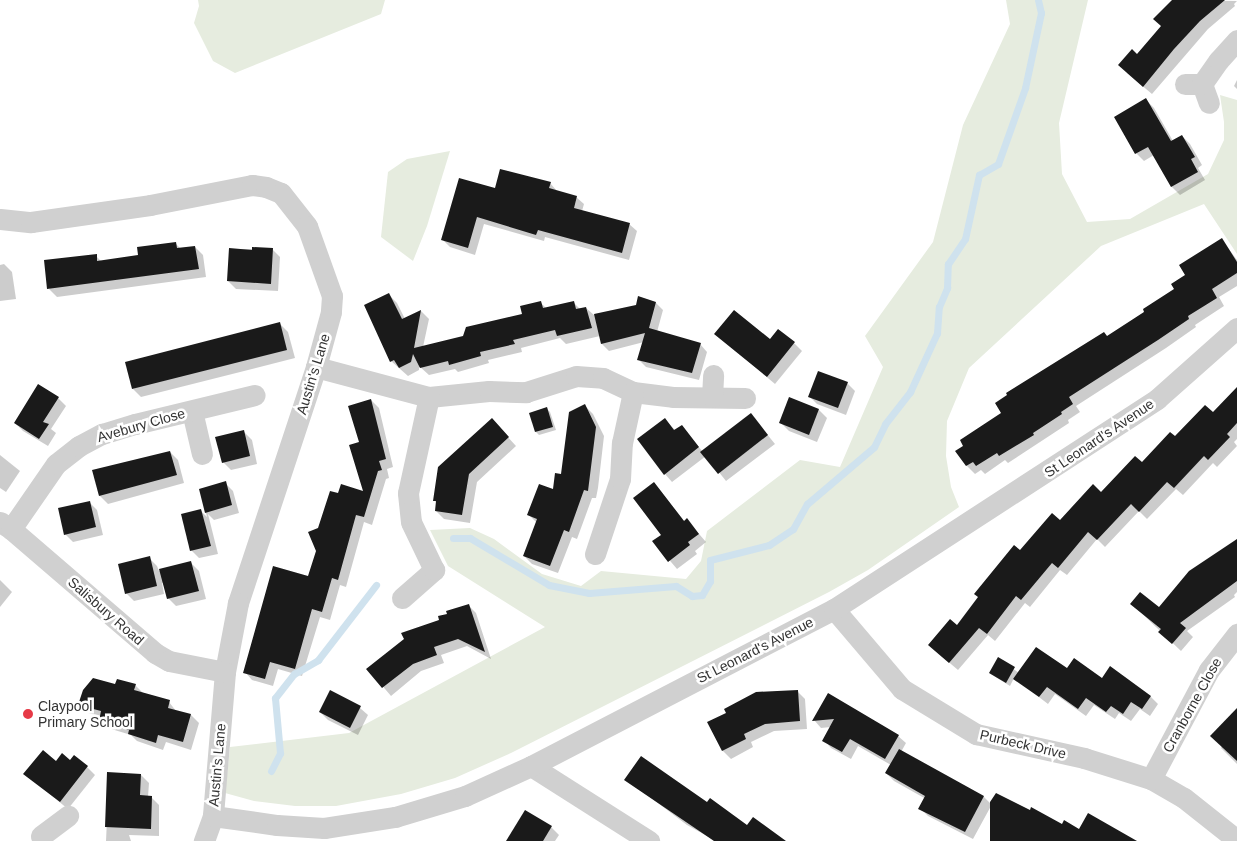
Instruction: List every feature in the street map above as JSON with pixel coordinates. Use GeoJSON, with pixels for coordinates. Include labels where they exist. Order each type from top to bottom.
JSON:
{"type":"FeatureCollection","features":[{"type":"Feature","properties":{"kind":"street"},"geometry":{"type":"LineString","coordinates":[[1198,91],[1219,60],[1237,40]]}},
{"type":"Feature","properties":{"kind":"street","name":"Austin's Lane"},"geometry":{"type":"LineString","coordinates":[[0,219],[40,220],[150,205],[252,185],[266,187],[281,193],[293,205],[307,226],[332,296],[331,312],[316,367],[238,603],[225,672],[213,816],[204,841]]}},
{"type":"Feature","properties":{"kind":"street","name":"St Leonard's Avenue"},"geometry":{"type":"LineString","coordinates":[[213,816],[277,825],[324,828],[395,817],[465,796],[531,766],[834,609],[1157,399],[1237,328]]}},
{"type":"Feature","properties":{"kind":"street"},"geometry":{"type":"LineString","coordinates":[[316,367],[429,397],[489,391],[526,392],[576,376],[603,378],[633,392],[673,397],[745,398]]}},
{"type":"Feature","properties":{"kind":"street"},"geometry":{"type":"LineString","coordinates":[[712,397],[713,375]]}},
{"type":"Feature","properties":{"kind":"street"},"geometry":{"type":"LineString","coordinates":[[595,554],[620,479],[622,443],[633,392]]}},
{"type":"Feature","properties":{"kind":"street","name":"Avebury Close"},"geometry":{"type":"LineString","coordinates":[[6,525],[56,464],[79,446],[102,434],[255,395]]}},
{"type":"Feature","properties":{"kind":"street"},"geometry":{"type":"LineString","coordinates":[[402,598],[434,570],[411,522],[408,493],[429,397]]}},
{"type":"Feature","properties":{"kind":"street","name":"Avebury Close"},"geometry":{"type":"LineString","coordinates":[[192,411],[202,454]]}},
{"type":"Feature","properties":{"kind":"street","name":"Salisbury Road"},"geometry":{"type":"LineString","coordinates":[[6,525],[155,653],[169,661],[225,672]]}},
{"type":"Feature","properties":{"kind":"street","name":"Purbeck Drive"},"geometry":{"type":"LineString","coordinates":[[834,609],[902,689],[976,734],[1084,758],[1151,780],[1184,798],[1214,833],[1237,840]]}},
{"type":"Feature","properties":{"kind":"street","name":"Cranborne Close"},"geometry":{"type":"LineString","coordinates":[[1151,780],[1209,670],[1237,634]]}},
{"type":"Feature","properties":{"kind":"street"},"geometry":{"type":"LineString","coordinates":[[531,766],[649,841]]}},
{"type":"Feature","properties":{"kind":"street"},"geometry":{"type":"LineString","coordinates":[[39,833],[68,816]]}},
{"type":"Feature","properties":{"kind":"shaded area"},"geometry":{"type":"Polygon","coordinates":[[[198,0],[385,0],[381,14],[235,73],[213,61],[194,23],[199,6],[198,0]]]}},
{"type":"Feature","properties":{"kind":"shaded area"},"geometry":{"type":"Polygon","coordinates":[[[1006,0],[1088,0],[1059,123],[1062,174],[1087,222],[1130,219],[1208,174],[1224,140],[1224,122],[1220,95],[1237,100],[1237,254],[1204,204],[1101,246],[969,368],[947,421],[946,456],[951,487],[959,507],[868,570],[829,592],[511,753],[455,778],[401,794],[336,806],[295,806],[254,801],[225,793],[230,747],[349,733],[545,627],[448,566],[430,530],[470,528],[494,539],[542,574],[581,586],[601,571],[686,579],[701,561],[707,531],[800,460],[840,467],[883,367],[865,336],[933,242],[963,125],[1010,24],[1006,0]]]}},
{"type":"Feature","properties":{"kind":"shaded area"},"geometry":{"type":"Polygon","coordinates":[[[450,151],[427,226],[413,261],[381,237],[388,172],[407,159],[450,151]]]}},
{"type":"Feature","properties":{"kind":"building"},"geometry":{"type":"Polygon","coordinates":[[[1172,0],[1225,0],[1200,21],[1143,87],[1118,65],[1132,49],[1137,54],[1161,26],[1153,19],[1172,0]]]}},
{"type":"Feature","properties":{"kind":"building"},"geometry":{"type":"Polygon","coordinates":[[[1146,98],[1171,141],[1182,135],[1195,157],[1191,159],[1198,172],[1171,187],[1148,147],[1135,154],[1114,117],[1146,98]]]}},
{"type":"Feature","properties":{"kind":"building"},"geometry":{"type":"Polygon","coordinates":[[[500,169],[551,182],[549,188],[577,196],[574,208],[630,223],[622,253],[538,230],[536,235],[477,217],[468,248],[441,240],[459,178],[495,188],[500,169]]]}},
{"type":"Feature","properties":{"kind":"building"},"geometry":{"type":"Polygon","coordinates":[[[1222,238],[1237,262],[1237,273],[1212,289],[1217,298],[1188,316],[1189,319],[1158,340],[1069,397],[1073,404],[1061,412],[1062,414],[1033,433],[1034,435],[999,456],[997,453],[976,466],[973,462],[966,466],[955,451],[963,446],[960,440],[1001,413],[995,403],[1007,395],[1006,393],[1104,332],[1107,336],[1144,312],[1143,309],[1174,289],[1171,284],[1185,275],[1179,265],[1222,238]]]}},
{"type":"Feature","properties":{"kind":"building"},"geometry":{"type":"Polygon","coordinates":[[[176,242],[177,248],[195,246],[199,269],[47,289],[44,260],[97,254],[97,261],[138,255],[137,247],[176,242]]]}},
{"type":"Feature","properties":{"kind":"building"},"geometry":{"type":"Polygon","coordinates":[[[252,247],[273,248],[271,284],[227,281],[229,248],[252,250],[252,247]]]}},
{"type":"Feature","properties":{"kind":"building"},"geometry":{"type":"Polygon","coordinates":[[[389,293],[402,319],[421,310],[414,348],[463,336],[466,327],[522,314],[520,306],[541,301],[543,308],[574,301],[576,309],[586,307],[592,328],[557,336],[555,330],[513,340],[515,344],[480,352],[481,356],[449,365],[448,361],[420,368],[413,354],[411,362],[399,368],[394,360],[390,362],[364,305],[389,293]]]}},
{"type":"Feature","properties":{"kind":"building"},"geometry":{"type":"Polygon","coordinates":[[[638,296],[656,302],[649,328],[701,343],[692,373],[637,360],[645,333],[601,344],[594,314],[636,305],[638,296]]]}},
{"type":"Feature","properties":{"kind":"building"},"geometry":{"type":"Polygon","coordinates":[[[734,310],[770,339],[778,329],[795,342],[767,377],[714,334],[734,310]]]}},
{"type":"Feature","properties":{"kind":"building"},"geometry":{"type":"Polygon","coordinates":[[[280,322],[287,350],[132,389],[125,362],[280,322]]]}},
{"type":"Feature","properties":{"kind":"building"},"geometry":{"type":"Polygon","coordinates":[[[818,371],[848,382],[838,408],[808,397],[818,371]]]}},
{"type":"Feature","properties":{"kind":"building"},"geometry":{"type":"Polygon","coordinates":[[[38,384],[59,397],[43,422],[49,424],[39,439],[14,423],[38,384]]]}},
{"type":"Feature","properties":{"kind":"building"},"geometry":{"type":"Polygon","coordinates":[[[1237,387],[1237,423],[1227,434],[1230,437],[1208,460],[1204,456],[1174,488],[1167,482],[1139,512],[1131,504],[1097,540],[1088,532],[1058,568],[1052,563],[1021,600],[1016,596],[987,634],[979,628],[949,663],[928,645],[950,619],[957,625],[978,597],[974,594],[1014,545],[1020,550],[1052,513],[1060,520],[1093,484],[1101,492],[1135,456],[1142,462],[1170,432],[1175,436],[1205,405],[1213,412],[1237,387]]]}},
{"type":"Feature","properties":{"kind":"building"},"geometry":{"type":"Polygon","coordinates":[[[789,397],[819,409],[809,435],[779,423],[789,397]]]}},
{"type":"Feature","properties":{"kind":"building"},"geometry":{"type":"Polygon","coordinates":[[[371,399],[386,459],[379,461],[382,470],[378,471],[364,517],[356,515],[338,580],[332,578],[322,612],[312,609],[295,669],[270,662],[265,679],[243,673],[273,566],[308,576],[316,551],[308,532],[318,528],[330,491],[338,493],[341,484],[363,491],[349,445],[359,442],[348,406],[371,399]]]}},
{"type":"Feature","properties":{"kind":"building"},"geometry":{"type":"Polygon","coordinates":[[[585,404],[596,427],[588,491],[584,490],[569,532],[564,530],[550,566],[523,556],[537,519],[527,515],[539,484],[553,489],[555,473],[561,474],[569,412],[585,404]]]}},
{"type":"Feature","properties":{"kind":"building"},"geometry":{"type":"Polygon","coordinates":[[[547,407],[553,427],[535,432],[529,413],[547,407]]]}},
{"type":"Feature","properties":{"kind":"building"},"geometry":{"type":"Polygon","coordinates":[[[751,413],[768,435],[718,474],[700,452],[751,413]]]}},
{"type":"Feature","properties":{"kind":"building"},"geometry":{"type":"Polygon","coordinates":[[[492,418],[509,437],[469,474],[462,515],[435,511],[436,501],[433,501],[438,467],[492,418]]]}},
{"type":"Feature","properties":{"kind":"building"},"geometry":{"type":"Polygon","coordinates":[[[665,418],[674,430],[682,425],[699,447],[664,475],[637,439],[665,418]]]}},
{"type":"Feature","properties":{"kind":"building"},"geometry":{"type":"Polygon","coordinates":[[[244,430],[250,456],[222,463],[215,437],[244,430]]]}},
{"type":"Feature","properties":{"kind":"building"},"geometry":{"type":"Polygon","coordinates":[[[170,451],[177,475],[99,496],[92,470],[170,451]]]}},
{"type":"Feature","properties":{"kind":"building"},"geometry":{"type":"Polygon","coordinates":[[[226,481],[232,505],[205,513],[199,489],[226,481]]]}},
{"type":"Feature","properties":{"kind":"building"},"geometry":{"type":"Polygon","coordinates":[[[654,482],[684,521],[687,518],[699,534],[688,542],[690,545],[668,562],[652,541],[661,535],[633,498],[654,482]]]}},
{"type":"Feature","properties":{"kind":"building"},"geometry":{"type":"Polygon","coordinates":[[[90,501],[96,527],[64,535],[58,508],[90,501]]]}},
{"type":"Feature","properties":{"kind":"building"},"geometry":{"type":"Polygon","coordinates":[[[201,509],[211,546],[190,551],[181,514],[201,509]]]}},
{"type":"Feature","properties":{"kind":"building"},"geometry":{"type":"Polygon","coordinates":[[[1237,539],[1237,581],[1180,623],[1186,628],[1172,644],[1158,632],[1161,629],[1130,604],[1140,592],[1159,607],[1189,571],[1237,539]]]}},
{"type":"Feature","properties":{"kind":"building"},"geometry":{"type":"Polygon","coordinates":[[[150,556],[157,586],[125,594],[118,564],[150,556]]]}},
{"type":"Feature","properties":{"kind":"building"},"geometry":{"type":"Polygon","coordinates":[[[191,561],[199,591],[167,599],[159,569],[191,561]]]}},
{"type":"Feature","properties":{"kind":"building"},"geometry":{"type":"Polygon","coordinates":[[[469,604],[485,652],[458,639],[434,647],[437,655],[413,664],[382,688],[366,669],[404,639],[401,633],[439,620],[438,616],[447,614],[446,611],[469,604]]]}},
{"type":"Feature","properties":{"kind":"building"},"geometry":{"type":"Polygon","coordinates":[[[1036,647],[1067,668],[1074,658],[1102,678],[1110,666],[1151,696],[1142,709],[1131,702],[1123,714],[1111,706],[1106,712],[1086,698],[1078,709],[1047,687],[1039,697],[1013,679],[1036,647]]]}},
{"type":"Feature","properties":{"kind":"building"},"geometry":{"type":"Polygon","coordinates":[[[998,657],[1015,667],[1006,683],[989,673],[998,657]]]}},
{"type":"Feature","properties":{"kind":"building"},"geometry":{"type":"Polygon","coordinates":[[[93,678],[115,684],[117,679],[136,684],[134,690],[170,700],[168,708],[191,714],[183,742],[158,735],[156,743],[128,734],[129,730],[99,721],[101,711],[78,705],[83,690],[93,678]]]}},
{"type":"Feature","properties":{"kind":"building"},"geometry":{"type":"Polygon","coordinates":[[[330,690],[361,706],[350,728],[319,712],[330,690]]]}},
{"type":"Feature","properties":{"kind":"building"},"geometry":{"type":"Polygon","coordinates":[[[798,690],[800,721],[765,724],[744,734],[746,739],[722,751],[707,722],[726,713],[724,709],[756,692],[798,690]]]}},
{"type":"Feature","properties":{"kind":"building"},"geometry":{"type":"Polygon","coordinates":[[[828,693],[899,735],[885,759],[850,739],[842,752],[822,741],[834,719],[812,721],[828,693]]]}},
{"type":"Feature","properties":{"kind":"building"},"geometry":{"type":"Polygon","coordinates":[[[1237,708],[1237,761],[1210,736],[1237,708]]]}},
{"type":"Feature","properties":{"kind":"building"},"geometry":{"type":"Polygon","coordinates":[[[899,749],[984,796],[965,832],[918,809],[925,796],[885,773],[899,749]]]}},
{"type":"Feature","properties":{"kind":"building"},"geometry":{"type":"Polygon","coordinates":[[[43,750],[56,761],[62,753],[70,760],[74,755],[88,766],[60,802],[23,774],[43,750]]]}},
{"type":"Feature","properties":{"kind":"building"},"geometry":{"type":"Polygon","coordinates":[[[641,756],[707,802],[710,798],[747,825],[753,817],[786,841],[714,841],[624,780],[641,756]]]}},
{"type":"Feature","properties":{"kind":"building"},"geometry":{"type":"Polygon","coordinates":[[[107,772],[141,774],[140,795],[152,796],[151,829],[105,827],[107,772]]]}},
{"type":"Feature","properties":{"kind":"building"},"geometry":{"type":"Polygon","coordinates":[[[996,793],[1030,810],[1031,807],[1062,824],[1064,820],[1079,829],[1088,813],[1137,841],[990,841],[990,802],[996,793]]]}},
{"type":"Feature","properties":{"kind":"building"},"geometry":{"type":"Polygon","coordinates":[[[525,810],[552,826],[543,841],[506,841],[525,810]]]}},
{"type":"Feature","properties":{"kind":"waterway"},"geometry":{"type":"LineString","coordinates":[[453,538],[470,538],[549,585],[589,593],[676,586],[692,596],[702,595],[710,581],[710,560],[769,545],[793,529],[807,504],[874,447],[885,424],[910,392],[937,333],[939,307],[947,288],[948,264],[965,239],[979,175],[998,164],[1025,88],[1041,13],[1038,0]]}},
{"type":"Feature","properties":{"kind":"waterway"},"geometry":{"type":"LineString","coordinates":[[271,771],[280,753],[275,698],[294,674],[318,660],[376,585]]}},
{"type":"Feature","properties":{"kind":"place","name":"Claypool Primary School"},"geometry":{"type":"Point","coordinates":[28,714]}}]}
